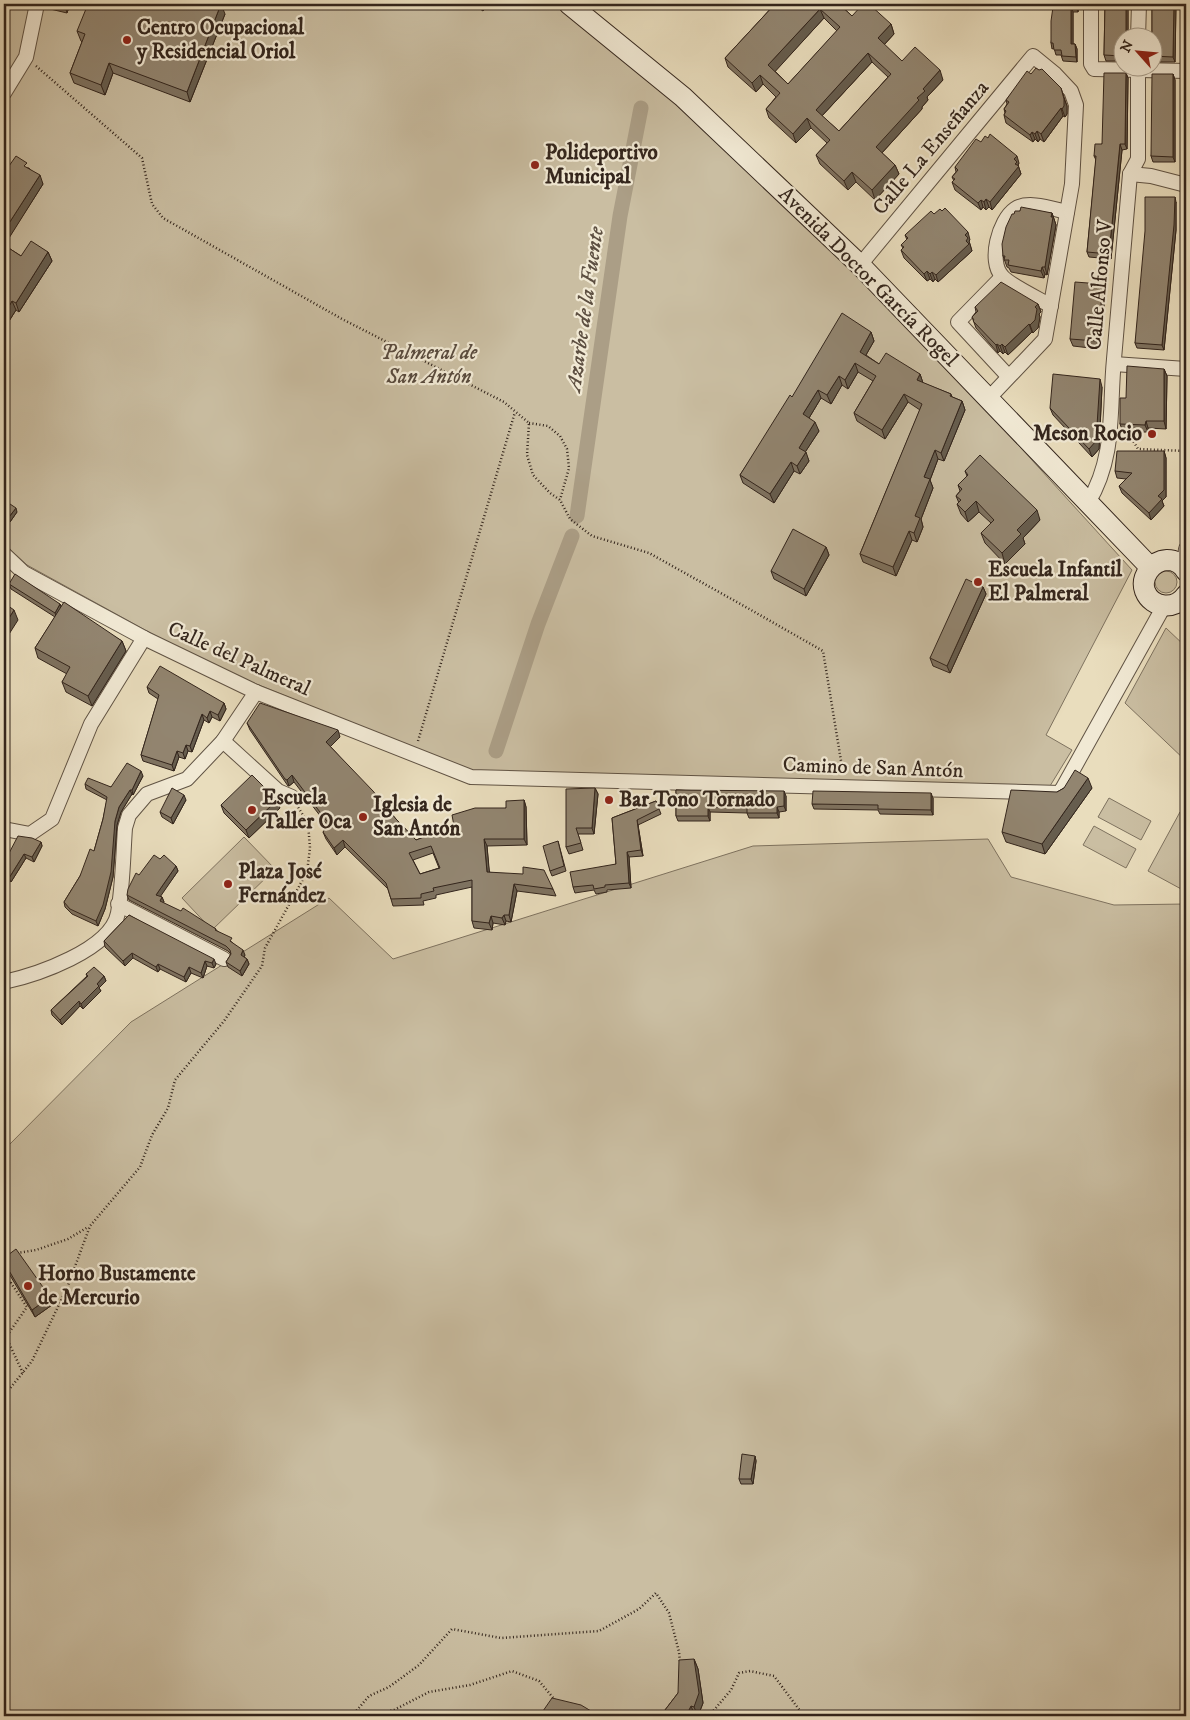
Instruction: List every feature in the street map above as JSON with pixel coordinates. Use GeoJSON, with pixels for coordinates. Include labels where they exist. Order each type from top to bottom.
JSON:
{"type":"FeatureCollection","features":[{"type":"Feature","properties":{"kind":"street"},"geometry":{"type":"LineString","coordinates":[[4,93],[26,57],[37,4]]}},
{"type":"Feature","properties":{"kind":"street","name":"Avenida Doctor García Rogel"},"geometry":{"type":"LineString","coordinates":[[569,4],[683,97],[860,265],[1150,567]]}},
{"type":"Feature","properties":{"kind":"street"},"geometry":{"type":"LineString","coordinates":[[1092,4],[1092,67],[1097,70],[1112,70]]}},
{"type":"Feature","properties":{"kind":"street"},"geometry":{"type":"LineString","coordinates":[[1138,4],[1138,28]]}},
{"type":"Feature","properties":{"kind":"street","name":"Calle La Enseñanza"},"geometry":{"type":"LineString","coordinates":[[860,265],[1033,56],[1055,74],[1070,91],[1076,105],[1072,184],[1067,212]]}},
{"type":"Feature","properties":{"kind":"street"},"geometry":{"type":"LineString","coordinates":[[1162,70],[1186,72]]}},
{"type":"Feature","properties":{"kind":"street","name":"Calle Alfonso V"},"geometry":{"type":"LineString","coordinates":[[1088,503],[1102,474],[1109,439],[1130,174],[1138,159],[1138,78]]}},
{"type":"Feature","properties":{"kind":"street"},"geometry":{"type":"LineString","coordinates":[[1130,174],[1151,176],[1186,185]]}},
{"type":"Feature","properties":{"kind":"street"},"geometry":{"type":"LineString","coordinates":[[989,398],[1045,339],[1051,306],[1067,212],[1035,204],[1015,209],[998,234],[996,266],[1002,277],[1051,306]]}},
{"type":"Feature","properties":{"kind":"street"},"geometry":{"type":"LineString","coordinates":[[1002,277],[958,322],[1008,376]]}},
{"type":"Feature","properties":{"kind":"street"},"geometry":{"type":"LineString","coordinates":[[1114,364],[1186,368]]}},
{"type":"Feature","properties":{"kind":"street","name":"Calle del Palmeral"},"geometry":{"type":"LineString","coordinates":[[4,554],[24,573],[144,638],[256,692],[471,777]]}},
{"type":"Feature","properties":{"kind":"street"},"geometry":{"type":"LineString","coordinates":[[1186,563],[1167,560],[1158,562],[1150,567],[1144,578],[1145,591],[1153,601],[1164,606],[1179,603],[1186,597]]}},
{"type":"Feature","properties":{"kind":"street","name":"Camino de San Antón"},"geometry":{"type":"LineString","coordinates":[[471,777],[1060,793],[1164,606]]}},
{"type":"Feature","properties":{"kind":"street"},"geometry":{"type":"LineString","coordinates":[[4,829],[30,834],[52,819],[91,724],[144,638]]}},
{"type":"Feature","properties":{"kind":"street"},"geometry":{"type":"LineString","coordinates":[[4,982],[26,977],[62,963],[98,942],[112,927],[118,914],[125,828],[129,814],[146,794],[187,779],[224,742],[256,692]]}},
{"type":"Feature","properties":{"kind":"street"},"geometry":{"type":"LineString","coordinates":[[224,742],[278,791],[292,797]]}},
{"type":"Feature","properties":{"kind":"street"},"geometry":{"type":"LineString","coordinates":[[118,904],[224,959]]}},
{"type":"Feature","properties":{"kind":"path"},"geometry":{"type":"LineString","coordinates":[[26,57],[142,158],[152,204],[163,218],[342,319],[504,402],[529,423],[548,426],[560,436],[567,450],[569,468],[560,500]]}},
{"type":"Feature","properties":{"kind":"path"},"geometry":{"type":"LineString","coordinates":[[417,746],[516,412]]}},
{"type":"Feature","properties":{"kind":"path"},"geometry":{"type":"LineString","coordinates":[[529,423],[527,454],[533,475],[550,493],[560,500],[570,519],[592,536],[649,553],[823,651],[846,787]]}},
{"type":"Feature","properties":{"kind":"path"},"geometry":{"type":"LineString","coordinates":[[1109,439],[1132,439],[1138,449],[1186,451]]}},
{"type":"Feature","properties":{"kind":"path"},"geometry":{"type":"LineString","coordinates":[[12,1256],[20,1252],[36,1250],[68,1239],[90,1226],[140,1167],[152,1135],[168,1108],[175,1080],[224,1021],[262,966],[265,948],[307,872],[310,848],[308,823],[292,797]]}},
{"type":"Feature","properties":{"kind":"path"},"geometry":{"type":"LineString","coordinates":[[4,1396],[32,1361],[68,1288],[90,1226]]}},
{"type":"Feature","properties":{"kind":"path"},"geometry":{"type":"LineString","coordinates":[[4,1286],[11,1282],[27,1307],[6,1337],[23,1373]]}},
{"type":"Feature","properties":{"kind":"path"},"geometry":{"type":"LineString","coordinates":[[352,1716],[370,1696],[389,1687],[419,1665],[452,1629],[500,1638],[599,1631],[639,1609],[656,1593],[669,1613],[679,1652],[680,1668]]}},
{"type":"Feature","properties":{"kind":"path"},"geometry":{"type":"LineString","coordinates":[[363,1716],[394,1710],[429,1692],[470,1685],[512,1671],[539,1681],[560,1706]]}},
{"type":"Feature","properties":{"kind":"path"},"geometry":{"type":"LineString","coordinates":[[709,1716],[731,1690],[739,1673],[750,1671],[774,1676],[804,1716]]}},
{"type":"Feature","properties":{"kind":"green space","name":"Palmeral de San Antón"},"geometry":{"type":"Polygon","coordinates":[[[4,4],[558,4],[655,82],[849,259],[1132,570],[1046,735],[1072,750],[1050,786],[475,773],[207,664],[27,565],[4,544],[4,4]]]}},
{"type":"Feature","properties":{"kind":"green space"},"geometry":{"type":"Polygon","coordinates":[[[1166,571],[1174,574],[1177,582],[1174,590],[1166,593],[1158,590],[1155,582],[1158,574],[1166,571]]]}},
{"type":"Feature","properties":{"kind":"green space"},"geometry":{"type":"Polygon","coordinates":[[[1166,628],[1186,647],[1186,761],[1125,703],[1166,628]]]}},
{"type":"Feature","properties":{"kind":"green space"},"geometry":{"type":"Polygon","coordinates":[[[1109,798],[1151,821],[1141,840],[1098,817],[1109,798]]]}},
{"type":"Feature","properties":{"kind":"green space"},"geometry":{"type":"Polygon","coordinates":[[[1180,812],[1186,816],[1186,885],[1183,890],[1148,871],[1180,812]]]}},
{"type":"Feature","properties":{"kind":"green space"},"geometry":{"type":"Polygon","coordinates":[[[1094,826],[1136,849],[1126,868],[1083,845],[1094,826]]]}},
{"type":"Feature","properties":{"kind":"green space","name":"Plaza José Fernández"},"geometry":{"type":"Polygon","coordinates":[[[244,837],[275,869],[212,930],[182,898],[244,837]]]}},
{"type":"Feature","properties":{"kind":"green space"},"geometry":{"type":"Polygon","coordinates":[[[988,839],[1011,877],[1114,905],[1186,904],[1186,1716],[4,1716],[4,1150],[131,1022],[329,898],[393,959],[753,846],[988,839]]]}},
{"type":"Feature","properties":{"kind":"building","name":"Centro Ocupacional y Residencial Oriol"},"geometry":{"type":"Polygon","coordinates":[[[88,4],[221,4],[187,92],[109,63],[101,85],[70,73],[85,34],[77,31],[88,4]]]}},
{"type":"Feature","properties":{"kind":"building"},"geometry":{"type":"Polygon","coordinates":[[[775,4],[839,4],[852,16],[863,4],[869,4],[891,24],[878,38],[902,61],[915,47],[940,70],[923,89],[925,91],[917,98],[919,100],[876,147],[895,165],[872,190],[852,172],[844,181],[816,155],[830,140],[807,118],[793,134],[766,109],[780,93],[760,75],[752,83],[725,58],[775,4]],[[820,9],[768,65],[788,84],[840,27],[820,9]],[[868,53],[816,110],[839,131],[891,74],[868,53]]]}},
{"type":"Feature","properties":{"kind":"building"},"geometry":{"type":"Polygon","coordinates":[[[1057,4],[1076,4],[1076,7],[1071,6],[1071,44],[1075,44],[1076,57],[1062,56],[1061,50],[1054,50],[1053,43],[1051,43],[1053,7],[1057,6],[1057,4]]]}},
{"type":"Feature","properties":{"kind":"building"},"geometry":{"type":"Polygon","coordinates":[[[1105,4],[1126,4],[1126,28],[1112,28],[1112,55],[1104,55],[1105,4]]]}},
{"type":"Feature","properties":{"kind":"building"},"geometry":{"type":"Polygon","coordinates":[[[1152,4],[1174,4],[1173,57],[1162,56],[1162,28],[1152,28],[1152,4]]]}},
{"type":"Feature","properties":{"kind":"building"},"geometry":{"type":"Polygon","coordinates":[[[1036,68],[1042,69],[1061,88],[1064,106],[1041,134],[1037,131],[1035,134],[1032,132],[1030,135],[1004,115],[1006,111],[1004,109],[1009,102],[1006,100],[1027,71],[1031,74],[1036,68]]]}},
{"type":"Feature","properties":{"kind":"building"},"geometry":{"type":"Polygon","coordinates":[[[1104,73],[1112,73],[1112,78],[1126,78],[1125,144],[1120,144],[1109,254],[1087,252],[1096,156],[1094,156],[1095,144],[1102,144],[1104,73]]]}},
{"type":"Feature","properties":{"kind":"building"},"geometry":{"type":"Polygon","coordinates":[[[1162,74],[1173,74],[1173,157],[1151,156],[1152,78],[1162,78],[1162,74]]]}},
{"type":"Feature","properties":{"kind":"building"},"geometry":{"type":"Polygon","coordinates":[[[990,134],[1017,156],[1014,159],[1017,162],[1015,164],[1019,166],[990,202],[986,199],[984,202],[981,200],[978,203],[952,182],[955,179],[952,177],[958,170],[955,167],[976,139],[981,142],[985,136],[988,138],[990,134]]]}},
{"type":"Feature","properties":{"kind":"building"},"geometry":{"type":"Polygon","coordinates":[[[16,156],[27,163],[24,166],[40,175],[4,231],[4,162],[9,166],[16,156]]]}},
{"type":"Feature","properties":{"kind":"building"},"geometry":{"type":"Polygon","coordinates":[[[1145,197],[1175,197],[1162,345],[1135,343],[1145,231],[1145,197]]]}},
{"type":"Feature","properties":{"kind":"building"},"geometry":{"type":"Polygon","coordinates":[[[1021,207],[1052,213],[1051,217],[1053,217],[1045,267],[1042,267],[1041,271],[1008,265],[1009,260],[1004,260],[1002,244],[1006,227],[1012,214],[1015,211],[1020,211],[1021,207]]]}},
{"type":"Feature","properties":{"kind":"building"},"geometry":{"type":"Polygon","coordinates":[[[945,208],[968,232],[965,235],[968,238],[966,241],[969,244],[936,275],[932,272],[930,274],[927,271],[924,274],[901,250],[904,247],[901,245],[908,238],[905,235],[931,211],[934,214],[940,209],[942,211],[945,208]]]}},
{"type":"Feature","properties":{"kind":"building"},"geometry":{"type":"Polygon","coordinates":[[[31,241],[48,252],[16,303],[12,301],[4,315],[4,284],[8,277],[4,274],[4,245],[21,256],[31,241]]]}},
{"type":"Feature","properties":{"kind":"building"},"geometry":{"type":"Polygon","coordinates":[[[1001,282],[1038,304],[1035,307],[1037,309],[1035,320],[1005,347],[1002,344],[1000,346],[996,345],[973,321],[972,317],[978,311],[975,307],[1001,282]]]}},
{"type":"Feature","properties":{"kind":"building"},"geometry":{"type":"Polygon","coordinates":[[[1075,282],[1101,284],[1101,308],[1097,341],[1070,339],[1075,282]]]}},
{"type":"Feature","properties":{"kind":"building"},"geometry":{"type":"Polygon","coordinates":[[[842,313],[871,332],[860,352],[879,364],[886,353],[920,374],[917,380],[951,394],[950,396],[962,401],[941,453],[935,450],[924,477],[930,479],[915,516],[920,518],[914,533],[909,531],[893,567],[860,554],[922,404],[904,394],[882,430],[854,413],[876,376],[855,363],[845,380],[839,376],[827,395],[818,390],[803,414],[815,422],[799,448],[806,452],[797,466],[791,462],[770,494],[740,475],[790,395],[792,397],[842,313]]]}},
{"type":"Feature","properties":{"kind":"building"},"geometry":{"type":"Polygon","coordinates":[[[1127,366],[1164,369],[1164,421],[1146,421],[1145,425],[1120,424],[1120,398],[1126,398],[1127,366]]]}},
{"type":"Feature","properties":{"kind":"building"},"geometry":{"type":"Polygon","coordinates":[[[1053,374],[1100,379],[1096,441],[1089,449],[1050,408],[1053,374]]]}},
{"type":"Feature","properties":{"kind":"building"},"geometry":{"type":"Polygon","coordinates":[[[1117,451],[1164,451],[1164,490],[1158,496],[1162,499],[1149,513],[1119,486],[1132,473],[1115,471],[1117,451]]]}},
{"type":"Feature","properties":{"kind":"building"},"geometry":{"type":"Polygon","coordinates":[[[980,455],[1037,510],[1017,530],[1021,534],[1002,553],[981,533],[994,520],[976,501],[965,512],[957,504],[961,500],[956,496],[962,489],[958,485],[968,475],[965,471],[980,455]]]}},
{"type":"Feature","properties":{"kind":"building"},"geometry":{"type":"Polygon","coordinates":[[[4,500],[16,508],[9,517],[4,514],[4,500]]]}},
{"type":"Feature","properties":{"kind":"building"},"geometry":{"type":"Polygon","coordinates":[[[793,529],[826,547],[804,589],[771,571],[793,529]]]}},
{"type":"Feature","properties":{"kind":"building"},"geometry":{"type":"Polygon","coordinates":[[[15,574],[60,604],[55,613],[9,584],[15,574]]]}},
{"type":"Feature","properties":{"kind":"building"},"geometry":{"type":"Polygon","coordinates":[[[966,579],[983,587],[947,666],[930,658],[966,579]]]}},
{"type":"Feature","properties":{"kind":"building"},"geometry":{"type":"Polygon","coordinates":[[[64,602],[122,641],[88,696],[62,682],[70,667],[35,648],[64,602]]]}},
{"type":"Feature","properties":{"kind":"building"},"geometry":{"type":"Polygon","coordinates":[[[4,603],[14,610],[4,626],[4,603]]]}},
{"type":"Feature","properties":{"kind":"building"},"geometry":{"type":"Polygon","coordinates":[[[160,666],[224,703],[218,715],[210,711],[207,718],[202,714],[190,746],[186,745],[183,753],[177,751],[172,765],[141,755],[159,695],[147,687],[160,666]]]}},
{"type":"Feature","properties":{"kind":"building"},"geometry":{"type":"Polygon","coordinates":[[[260,703],[338,730],[326,742],[416,840],[454,826],[452,815],[475,808],[506,808],[506,801],[524,800],[524,839],[484,839],[487,872],[523,874],[523,867],[544,870],[553,889],[514,884],[509,915],[504,915],[502,918],[491,916],[489,923],[472,921],[472,880],[433,888],[434,891],[421,894],[421,898],[391,899],[386,883],[343,840],[334,848],[323,832],[329,824],[292,775],[287,780],[285,779],[247,723],[260,703]],[[431,846],[409,853],[420,874],[440,868],[431,846]]]}},
{"type":"Feature","properties":{"kind":"building"},"geometry":{"type":"Polygon","coordinates":[[[127,763],[141,771],[132,790],[130,790],[119,807],[115,821],[111,872],[103,905],[96,921],[70,909],[64,902],[80,876],[90,849],[94,851],[107,797],[85,784],[88,778],[111,787],[127,763]]]}},
{"type":"Feature","properties":{"kind":"building"},"geometry":{"type":"Polygon","coordinates":[[[1075,770],[1088,778],[1042,844],[1002,832],[1011,790],[1057,792],[1064,788],[1075,770]]]}},
{"type":"Feature","properties":{"kind":"building","name":"Escuela Taller Oca"},"geometry":{"type":"Polygon","coordinates":[[[252,775],[277,800],[246,830],[221,805],[252,775]]]}},
{"type":"Feature","properties":{"kind":"building"},"geometry":{"type":"Polygon","coordinates":[[[172,788],[184,795],[171,818],[160,812],[172,788]]]}},
{"type":"Feature","properties":{"kind":"building"},"geometry":{"type":"Polygon","coordinates":[[[595,788],[592,828],[576,828],[581,843],[566,847],[566,789],[595,788]]]}},
{"type":"Feature","properties":{"kind":"building"},"geometry":{"type":"Polygon","coordinates":[[[676,790],[784,791],[784,806],[777,807],[777,813],[747,813],[747,808],[708,807],[708,816],[676,816],[676,790]]]}},
{"type":"Feature","properties":{"kind":"building"},"geometry":{"type":"Polygon","coordinates":[[[813,791],[931,793],[931,810],[878,809],[878,805],[812,804],[813,791]]]}},
{"type":"Feature","properties":{"kind":"building"},"geometry":{"type":"Polygon","coordinates":[[[656,801],[659,809],[637,820],[641,850],[627,852],[629,883],[605,885],[605,887],[594,889],[593,885],[573,887],[570,872],[616,864],[612,818],[656,801]]]}},
{"type":"Feature","properties":{"kind":"building"},"geometry":{"type":"Polygon","coordinates":[[[18,836],[32,838],[41,842],[32,857],[24,854],[9,878],[4,873],[4,860],[18,836]]]}},
{"type":"Feature","properties":{"kind":"building"},"geometry":{"type":"Polygon","coordinates":[[[558,841],[564,866],[550,871],[543,846],[558,841]]]}},
{"type":"Feature","properties":{"kind":"building"},"geometry":{"type":"Polygon","coordinates":[[[154,855],[160,859],[164,855],[176,866],[156,895],[162,897],[160,901],[181,911],[183,908],[215,930],[232,938],[230,941],[243,950],[241,955],[247,959],[240,971],[226,962],[231,954],[226,946],[127,895],[136,873],[139,875],[154,855]]]}},
{"type":"Feature","properties":{"kind":"building"},"geometry":{"type":"Polygon","coordinates":[[[129,915],[214,959],[212,963],[205,961],[201,973],[189,967],[184,977],[158,964],[156,967],[132,953],[123,961],[104,941],[129,915]]]}},
{"type":"Feature","properties":{"kind":"building"},"geometry":{"type":"Polygon","coordinates":[[[94,967],[104,976],[97,984],[99,986],[81,1004],[79,1001],[60,1020],[51,1010],[88,976],[86,974],[94,967]]]}},
{"type":"Feature","properties":{"kind":"building","name":"Horno Bustamente de Mercurio"},"geometry":{"type":"Polygon","coordinates":[[[16,1249],[50,1297],[32,1310],[4,1262],[4,1258],[16,1249]]]}},
{"type":"Feature","properties":{"kind":"building"},"geometry":{"type":"Polygon","coordinates":[[[742,1454],[755,1456],[751,1479],[739,1479],[742,1454]]]}},
{"type":"Feature","properties":{"kind":"building"},"geometry":{"type":"Polygon","coordinates":[[[694,1659],[699,1693],[694,1707],[691,1706],[686,1716],[659,1716],[678,1693],[679,1660],[694,1659]]]}},
{"type":"Feature","properties":{"kind":"building"},"geometry":{"type":"Polygon","coordinates":[[[552,1698],[581,1705],[596,1714],[596,1716],[560,1716],[543,1711],[552,1698]]]}},
{"type":"Feature","properties":{"kind":"waterway","name":"Azarbe de la Fuente"},"geometry":{"type":"LineString","coordinates":[[577,516],[620,216],[641,108]]}},
{"type":"Feature","properties":{"kind":"waterway","name":"Azarbe de la Fuente"},"geometry":{"type":"LineString","coordinates":[[496,751],[538,624],[572,536]]}},
{"type":"Feature","properties":{"kind":"place","name":"Centro Ocupacional y Residencial Oriol"},"geometry":{"type":"Point","coordinates":[127,40]}},
{"type":"Feature","properties":{"kind":"place","name":"Polideportivo Municipal"},"geometry":{"type":"Point","coordinates":[535,165]}},
{"type":"Feature","properties":{"kind":"place","name":"Meson Rocio"},"geometry":{"type":"Point","coordinates":[1152,434]}},
{"type":"Feature","properties":{"kind":"place","name":"Escuela Infantil El Palmeral"},"geometry":{"type":"Point","coordinates":[978,582]}},
{"type":"Feature","properties":{"kind":"place","name":"Bar Tono Tornado"},"geometry":{"type":"Point","coordinates":[609,800]}},
{"type":"Feature","properties":{"kind":"place","name":"Escuela Taller Oca"},"geometry":{"type":"Point","coordinates":[252,810]}},
{"type":"Feature","properties":{"kind":"place","name":"Iglesia de San Antón"},"geometry":{"type":"Point","coordinates":[363,817]}},
{"type":"Feature","properties":{"kind":"place","name":"Plaza José Fernández"},"geometry":{"type":"Point","coordinates":[228,884]}},
{"type":"Feature","properties":{"kind":"place","name":"Horno Bustamente de Mercurio"},"geometry":{"type":"Point","coordinates":[28,1286]}}]}
